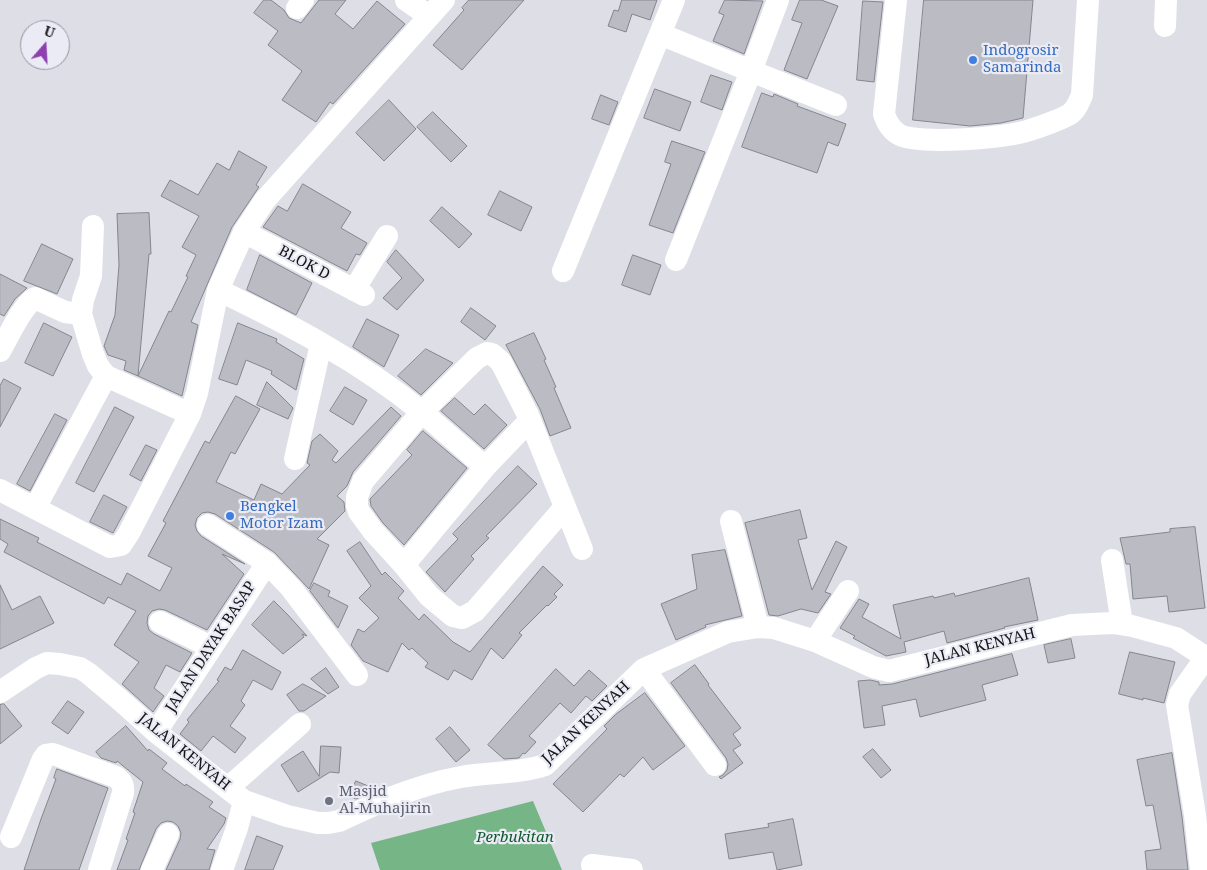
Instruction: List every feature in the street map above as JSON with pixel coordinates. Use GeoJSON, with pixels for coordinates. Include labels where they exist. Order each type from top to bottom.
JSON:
{"type":"FeatureCollection","features":[{"type":"Feature","properties":{"kind":"street"},"geometry":{"type":"LineString","coordinates":[[0,490],[110,546],[121,545],[190,414],[197,393],[218,290],[244,232],[265,200],[437,8],[406,0]]}},
{"type":"Feature","properties":{"kind":"street"},"geometry":{"type":"LineString","coordinates":[[563,271],[674,0]]}},
{"type":"Feature","properties":{"kind":"street"},"geometry":{"type":"LineString","coordinates":[[676,260],[778,0]]}},
{"type":"Feature","properties":{"kind":"street"},"geometry":{"type":"LineString","coordinates":[[896,0],[884,114],[888,125],[900,135],[924,140],[988,138],[1030,131],[1070,114],[1078,105],[1082,95],[1088,0]]}},
{"type":"Feature","properties":{"kind":"street"},"geometry":{"type":"LineString","coordinates":[[1165,26],[1166,0]]}},
{"type":"Feature","properties":{"kind":"street"},"geometry":{"type":"LineString","coordinates":[[660,34],[836,105]]}},
{"type":"Feature","properties":{"kind":"street"},"geometry":{"type":"LineString","coordinates":[[93,226],[91,276],[83,300],[81,314],[98,366],[106,376],[190,414]]}},
{"type":"Feature","properties":{"kind":"street","name":"BLOK D"},"geometry":{"type":"LineString","coordinates":[[244,232],[359,292],[387,236]]}},
{"type":"Feature","properties":{"kind":"street"},"geometry":{"type":"LineString","coordinates":[[218,290],[262,311],[321,344],[397,391],[485,467]]}},
{"type":"Feature","properties":{"kind":"street"},"geometry":{"type":"LineString","coordinates":[[0,351],[25,308],[35,298],[41,299],[65,312],[81,314]]}},
{"type":"Feature","properties":{"kind":"street"},"geometry":{"type":"LineString","coordinates":[[295,459],[321,344]]}},
{"type":"Feature","properties":{"kind":"street"},"geometry":{"type":"LineString","coordinates":[[565,507],[475,611],[462,618],[453,616],[430,596],[373,532],[359,512],[357,497],[363,481],[422,412],[477,358],[487,353],[492,354],[501,362],[530,420],[582,549]]}},
{"type":"Feature","properties":{"kind":"street"},"geometry":{"type":"LineString","coordinates":[[35,508],[106,376]]}},
{"type":"Feature","properties":{"kind":"street"},"geometry":{"type":"LineString","coordinates":[[404,565],[485,467],[530,420]]}},
{"type":"Feature","properties":{"kind":"street"},"geometry":{"type":"LineString","coordinates":[[732,521],[758,627]]}},
{"type":"Feature","properties":{"kind":"street"},"geometry":{"type":"LineString","coordinates":[[208,525],[266,563],[291,588],[357,675]]}},
{"type":"Feature","properties":{"kind":"street"},"geometry":{"type":"LineString","coordinates":[[1112,560],[1122,624]]}},
{"type":"Feature","properties":{"kind":"street","name":"JALAN DAYAK BASAP"},"geometry":{"type":"LineString","coordinates":[[156,732],[266,563]]}},
{"type":"Feature","properties":{"kind":"street"},"geometry":{"type":"LineString","coordinates":[[815,641],[848,591]]}},
{"type":"Feature","properties":{"kind":"street"},"geometry":{"type":"LineString","coordinates":[[160,622],[211,647]]}},
{"type":"Feature","properties":{"kind":"street","name":"JALAN KENYAH"},"geometry":{"type":"LineString","coordinates":[[0,692],[36,668],[47,664],[60,664],[80,668],[119,698],[156,732],[236,794],[280,814],[328,823],[339,821],[400,793],[421,786],[461,777],[533,769],[544,765],[644,669],[728,632],[758,627],[774,628],[815,641],[873,667],[889,671],[1072,625],[1122,624],[1176,638],[1207,657]]}},
{"type":"Feature","properties":{"kind":"street"},"geometry":{"type":"LineString","coordinates":[[1201,870],[1195,814],[1177,705],[1180,694],[1207,657]]}},
{"type":"Feature","properties":{"kind":"street"},"geometry":{"type":"LineString","coordinates":[[644,669],[715,765]]}},
{"type":"Feature","properties":{"kind":"street"},"geometry":{"type":"LineString","coordinates":[[222,870],[236,794],[300,724]]}},
{"type":"Feature","properties":{"kind":"street"},"geometry":{"type":"LineString","coordinates":[[12,837],[46,755],[53,754],[116,777],[122,781],[124,786],[123,793],[99,870]]}},
{"type":"Feature","properties":{"kind":"street"},"geometry":{"type":"LineString","coordinates":[[152,870],[168,834]]}},
{"type":"Feature","properties":{"kind":"street"},"geometry":{"type":"LineString","coordinates":[[592,865],[632,870]]}},
{"type":"Feature","properties":{"kind":"green space","name":"Perbukitan"},"geometry":{"type":"Polygon","coordinates":[[[533,801],[562,870],[380,870],[371,843],[533,801]]]}},
{"type":"Feature","properties":{"kind":"building"},"geometry":{"type":"Polygon","coordinates":[[[264,0],[271,0],[284,10],[289,18],[301,23],[319,0],[346,0],[335,14],[353,29],[377,1],[405,24],[333,104],[330,102],[316,122],[282,100],[302,71],[268,45],[278,31],[254,13],[264,0]]]}},
{"type":"Feature","properties":{"kind":"building"},"geometry":{"type":"Polygon","coordinates":[[[469,0],[524,0],[462,70],[433,45],[464,10],[462,8],[469,0]]]}},
{"type":"Feature","properties":{"kind":"building"},"geometry":{"type":"Polygon","coordinates":[[[622,0],[657,0],[650,20],[632,14],[626,32],[608,26],[614,10],[618,11],[622,0]]]}},
{"type":"Feature","properties":{"kind":"building"},"geometry":{"type":"Polygon","coordinates":[[[725,0],[763,1],[744,54],[713,41],[724,15],[719,13],[725,0]]]}},
{"type":"Feature","properties":{"kind":"building"},"geometry":{"type":"Polygon","coordinates":[[[800,0],[821,0],[838,6],[807,79],[784,70],[802,23],[792,20],[800,0]]]}},
{"type":"Feature","properties":{"kind":"building","name":"Indogrosir Samarinda"},"geometry":{"type":"Polygon","coordinates":[[[924,0],[1033,0],[1023,118],[1001,123],[970,126],[913,120],[924,0]]]}},
{"type":"Feature","properties":{"kind":"building"},"geometry":{"type":"Polygon","coordinates":[[[863,1],[883,2],[874,82],[857,80],[863,1]]]}},
{"type":"Feature","properties":{"kind":"building"},"geometry":{"type":"Polygon","coordinates":[[[711,75],[732,82],[722,110],[701,102],[711,75]]]}},
{"type":"Feature","properties":{"kind":"building"},"geometry":{"type":"Polygon","coordinates":[[[655,89],[691,102],[680,131],[644,118],[655,89]]]}},
{"type":"Feature","properties":{"kind":"building"},"geometry":{"type":"Polygon","coordinates":[[[762,93],[773,97],[774,94],[798,104],[797,106],[846,124],[838,146],[828,142],[817,173],[742,147],[762,93]]]}},
{"type":"Feature","properties":{"kind":"building"},"geometry":{"type":"Polygon","coordinates":[[[601,95],[618,102],[609,125],[592,119],[601,95]]]}},
{"type":"Feature","properties":{"kind":"building"},"geometry":{"type":"Polygon","coordinates":[[[389,100],[416,129],[384,161],[356,133],[389,100]]]}},
{"type":"Feature","properties":{"kind":"building"},"geometry":{"type":"Polygon","coordinates":[[[433,112],[467,146],[451,162],[417,127],[433,112]]]}},
{"type":"Feature","properties":{"kind":"building"},"geometry":{"type":"Polygon","coordinates":[[[672,141],[705,152],[673,233],[649,225],[671,164],[665,162],[672,141]]]}},
{"type":"Feature","properties":{"kind":"building"},"geometry":{"type":"Polygon","coordinates":[[[239,151],[267,167],[256,185],[259,187],[232,227],[191,322],[198,325],[182,396],[138,376],[169,311],[171,312],[188,277],[186,276],[196,255],[182,247],[199,216],[161,196],[170,180],[198,195],[217,163],[229,170],[239,151]]]}},
{"type":"Feature","properties":{"kind":"building"},"geometry":{"type":"Polygon","coordinates":[[[303,184],[351,212],[341,228],[367,243],[360,255],[356,254],[347,271],[263,227],[278,206],[287,211],[303,184]]]}},
{"type":"Feature","properties":{"kind":"building"},"geometry":{"type":"Polygon","coordinates":[[[500,191],[532,207],[521,231],[488,215],[500,191]]]}},
{"type":"Feature","properties":{"kind":"building"},"geometry":{"type":"Polygon","coordinates":[[[442,207],[472,234],[459,248],[430,221],[442,207]]]}},
{"type":"Feature","properties":{"kind":"building"},"geometry":{"type":"Polygon","coordinates":[[[149,213],[151,254],[149,254],[138,376],[124,370],[126,361],[108,355],[104,346],[115,315],[119,265],[117,214],[149,213]]]}},
{"type":"Feature","properties":{"kind":"building"},"geometry":{"type":"Polygon","coordinates":[[[42,244],[73,259],[57,294],[24,281],[42,244]]]}},
{"type":"Feature","properties":{"kind":"building"},"geometry":{"type":"Polygon","coordinates":[[[396,250],[424,280],[397,310],[383,298],[402,278],[387,262],[396,250]]]}},
{"type":"Feature","properties":{"kind":"building"},"geometry":{"type":"Polygon","coordinates":[[[260,255],[312,283],[296,315],[247,290],[260,255]]]}},
{"type":"Feature","properties":{"kind":"building"},"geometry":{"type":"Polygon","coordinates":[[[633,255],[661,265],[650,295],[622,285],[633,255]]]}},
{"type":"Feature","properties":{"kind":"building"},"geometry":{"type":"Polygon","coordinates":[[[0,274],[27,288],[15,299],[4,316],[0,314],[0,274]]]}},
{"type":"Feature","properties":{"kind":"building"},"geometry":{"type":"Polygon","coordinates":[[[471,308],[496,326],[485,340],[461,322],[471,308]]]}},
{"type":"Feature","properties":{"kind":"building"},"geometry":{"type":"Polygon","coordinates":[[[367,319],[399,335],[384,367],[353,347],[367,319]]]}},
{"type":"Feature","properties":{"kind":"building"},"geometry":{"type":"Polygon","coordinates":[[[44,323],[72,337],[53,376],[25,363],[44,323]]]}},
{"type":"Feature","properties":{"kind":"building"},"geometry":{"type":"Polygon","coordinates":[[[238,323],[277,339],[276,342],[304,359],[296,390],[271,374],[272,371],[246,360],[237,385],[219,379],[238,323]]]}},
{"type":"Feature","properties":{"kind":"building"},"geometry":{"type":"Polygon","coordinates":[[[534,333],[546,359],[544,360],[556,387],[554,388],[571,428],[550,436],[540,409],[506,345],[534,333]]]}},
{"type":"Feature","properties":{"kind":"building"},"geometry":{"type":"Polygon","coordinates":[[[426,349],[453,363],[421,395],[398,376],[426,349]]]}},
{"type":"Feature","properties":{"kind":"building"},"geometry":{"type":"Polygon","coordinates":[[[4,379],[21,388],[0,427],[0,386],[4,379]]]}},
{"type":"Feature","properties":{"kind":"building"},"geometry":{"type":"Polygon","coordinates":[[[267,382],[293,408],[288,419],[257,405],[267,382]]]}},
{"type":"Feature","properties":{"kind":"building"},"geometry":{"type":"Polygon","coordinates":[[[345,387],[367,400],[353,425],[330,411],[345,387]]]}},
{"type":"Feature","properties":{"kind":"building"},"geometry":{"type":"Polygon","coordinates":[[[236,396],[260,409],[235,454],[231,452],[216,482],[254,500],[261,484],[282,494],[310,465],[307,463],[312,441],[320,434],[338,451],[332,460],[336,463],[391,407],[401,416],[353,472],[347,486],[337,496],[344,502],[345,511],[317,539],[329,545],[309,589],[274,552],[215,514],[202,513],[197,518],[195,525],[201,536],[245,564],[222,554],[244,574],[207,630],[165,610],[152,611],[148,616],[149,630],[192,653],[180,672],[166,665],[154,688],[164,696],[153,712],[122,684],[139,662],[114,645],[136,611],[108,597],[104,604],[4,552],[8,544],[0,539],[0,519],[39,538],[37,542],[121,585],[127,573],[160,591],[172,568],[148,556],[166,523],[163,521],[205,441],[209,443],[236,396]]]}},
{"type":"Feature","properties":{"kind":"building"},"geometry":{"type":"Polygon","coordinates":[[[455,398],[474,415],[485,404],[507,425],[484,449],[441,411],[455,398]]]}},
{"type":"Feature","properties":{"kind":"building"},"geometry":{"type":"Polygon","coordinates":[[[115,407],[134,417],[94,492],[76,483],[115,407]]]}},
{"type":"Feature","properties":{"kind":"building"},"geometry":{"type":"Polygon","coordinates":[[[55,414],[67,420],[30,491],[17,484],[55,414]]]}},
{"type":"Feature","properties":{"kind":"building"},"geometry":{"type":"Polygon","coordinates":[[[423,431],[467,468],[404,545],[383,523],[371,506],[370,499],[412,455],[407,450],[423,431]]]}},
{"type":"Feature","properties":{"kind":"building"},"geometry":{"type":"Polygon","coordinates":[[[146,445],[157,450],[141,481],[130,475],[146,445]]]}},
{"type":"Feature","properties":{"kind":"building"},"geometry":{"type":"Polygon","coordinates":[[[518,466],[537,484],[486,536],[489,538],[471,556],[474,559],[445,592],[426,572],[458,539],[453,534],[518,466]]]}},
{"type":"Feature","properties":{"kind":"building"},"geometry":{"type":"Polygon","coordinates":[[[104,495],[127,507],[113,533],[90,522],[104,495]]]}},
{"type":"Feature","properties":{"kind":"building"},"geometry":{"type":"Polygon","coordinates":[[[800,510],[807,538],[798,540],[812,590],[836,541],[847,547],[825,592],[831,594],[818,613],[801,609],[778,616],[769,615],[745,523],[800,510]]]}},
{"type":"Feature","properties":{"kind":"building"},"geometry":{"type":"Polygon","coordinates":[[[1195,527],[1205,608],[1169,612],[1167,596],[1133,599],[1130,564],[1126,564],[1120,538],[1170,532],[1170,529],[1195,527]]]}},
{"type":"Feature","properties":{"kind":"building"},"geometry":{"type":"Polygon","coordinates":[[[360,542],[382,575],[385,572],[404,591],[398,598],[419,620],[424,614],[453,642],[470,652],[543,566],[563,585],[554,594],[557,597],[519,633],[522,635],[503,659],[491,648],[472,680],[454,670],[448,680],[425,667],[428,663],[412,648],[409,650],[402,643],[388,672],[363,661],[351,645],[358,629],[364,632],[379,618],[359,598],[371,586],[347,551],[360,542]]]}},
{"type":"Feature","properties":{"kind":"building"},"geometry":{"type":"Polygon","coordinates":[[[725,550],[742,616],[705,625],[706,627],[676,640],[661,604],[697,589],[692,555],[725,550]]]}},
{"type":"Feature","properties":{"kind":"building"},"geometry":{"type":"Polygon","coordinates":[[[1029,578],[1038,620],[1004,627],[947,643],[944,631],[904,642],[906,652],[886,656],[853,638],[855,636],[840,628],[859,599],[869,604],[862,617],[901,639],[893,605],[933,596],[934,598],[954,593],[955,596],[1029,578]]]}},
{"type":"Feature","properties":{"kind":"building"},"geometry":{"type":"Polygon","coordinates":[[[314,583],[330,591],[328,596],[348,606],[338,628],[310,591],[314,583]]]}},
{"type":"Feature","properties":{"kind":"building"},"geometry":{"type":"Polygon","coordinates":[[[0,585],[12,610],[40,596],[54,623],[0,649],[0,585]]]}},
{"type":"Feature","properties":{"kind":"building"},"geometry":{"type":"Polygon","coordinates":[[[274,601],[307,636],[302,634],[304,637],[283,654],[252,625],[274,601]]]}},
{"type":"Feature","properties":{"kind":"building"},"geometry":{"type":"Polygon","coordinates":[[[1071,639],[1075,658],[1048,663],[1044,645],[1071,639]]]}},
{"type":"Feature","properties":{"kind":"building"},"geometry":{"type":"Polygon","coordinates":[[[243,650],[281,672],[272,690],[253,680],[241,701],[245,705],[230,726],[246,738],[235,753],[213,736],[201,751],[180,734],[189,722],[187,720],[219,681],[217,680],[225,667],[231,670],[243,650]]]}},
{"type":"Feature","properties":{"kind":"building"},"geometry":{"type":"Polygon","coordinates":[[[1130,652],[1175,662],[1164,703],[1119,694],[1130,652]]]}},
{"type":"Feature","properties":{"kind":"building"},"geometry":{"type":"Polygon","coordinates":[[[1012,654],[1018,675],[982,685],[986,700],[920,717],[916,699],[882,706],[885,725],[864,728],[858,681],[870,680],[879,682],[879,685],[892,684],[1012,654]]]}},
{"type":"Feature","properties":{"kind":"building"},"geometry":{"type":"Polygon","coordinates":[[[695,665],[741,728],[733,734],[741,745],[733,750],[743,763],[721,779],[719,777],[727,770],[726,758],[671,683],[695,665]]]}},
{"type":"Feature","properties":{"kind":"building"},"geometry":{"type":"Polygon","coordinates":[[[326,668],[339,687],[328,694],[311,679],[326,668]]]}},
{"type":"Feature","properties":{"kind":"building"},"geometry":{"type":"Polygon","coordinates":[[[556,669],[574,686],[589,670],[607,686],[592,701],[586,696],[571,713],[560,703],[529,736],[536,742],[525,754],[523,753],[519,758],[504,759],[488,745],[556,669]]]}},
{"type":"Feature","properties":{"kind":"building"},"geometry":{"type":"Polygon","coordinates":[[[303,684],[326,696],[304,711],[299,711],[287,695],[303,684]]]}},
{"type":"Feature","properties":{"kind":"building"},"geometry":{"type":"Polygon","coordinates":[[[645,693],[685,746],[653,770],[643,757],[624,777],[620,774],[583,812],[553,784],[607,729],[604,726],[615,715],[645,693]]]}},
{"type":"Feature","properties":{"kind":"building"},"geometry":{"type":"Polygon","coordinates":[[[68,701],[84,712],[68,734],[52,723],[68,701]]]}},
{"type":"Feature","properties":{"kind":"building"},"geometry":{"type":"Polygon","coordinates":[[[4,704],[22,726],[0,744],[0,705],[4,704]]]}},
{"type":"Feature","properties":{"kind":"building"},"geometry":{"type":"Polygon","coordinates":[[[126,726],[148,751],[149,749],[167,763],[162,769],[185,786],[186,784],[213,802],[209,807],[226,818],[207,849],[215,850],[209,870],[166,870],[181,833],[178,826],[173,822],[167,821],[161,823],[156,829],[139,870],[117,870],[128,840],[126,839],[143,782],[117,761],[116,763],[101,758],[96,752],[126,726]]]}},
{"type":"Feature","properties":{"kind":"building"},"geometry":{"type":"Polygon","coordinates":[[[450,727],[470,750],[456,762],[436,739],[450,727]]]}},
{"type":"Feature","properties":{"kind":"building"},"geometry":{"type":"Polygon","coordinates":[[[321,746],[341,747],[339,773],[330,772],[298,792],[281,765],[303,751],[319,776],[321,746]]]}},
{"type":"Feature","properties":{"kind":"building"},"geometry":{"type":"Polygon","coordinates":[[[873,749],[891,770],[881,778],[863,757],[873,749]]]}},
{"type":"Feature","properties":{"kind":"building"},"geometry":{"type":"Polygon","coordinates":[[[1172,753],[1188,870],[1147,870],[1145,851],[1161,849],[1153,805],[1146,806],[1137,760],[1172,753]]]}},
{"type":"Feature","properties":{"kind":"building"},"geometry":{"type":"Polygon","coordinates":[[[57,769],[108,788],[79,870],[24,870],[56,779],[54,778],[57,769]]]}},
{"type":"Feature","properties":{"kind":"building"},"geometry":{"type":"Polygon","coordinates":[[[356,781],[373,788],[371,792],[356,799],[350,796],[356,781]]]}},
{"type":"Feature","properties":{"kind":"building"},"geometry":{"type":"Polygon","coordinates":[[[793,819],[802,865],[777,870],[773,852],[729,859],[725,834],[769,827],[768,824],[793,819]]]}},
{"type":"Feature","properties":{"kind":"building"},"geometry":{"type":"Polygon","coordinates":[[[257,836],[283,846],[273,870],[245,870],[257,836]]]}},
{"type":"Feature","properties":{"kind":"place","name":"Indogrosir Samarinda"},"geometry":{"type":"Point","coordinates":[973,60]}},
{"type":"Feature","properties":{"kind":"place","name":"Bengkel Motor Izam"},"geometry":{"type":"Point","coordinates":[230,516]}},
{"type":"Feature","properties":{"kind":"place","name":"Masjid Al-Muhajirin"},"geometry":{"type":"Point","coordinates":[329,801]}}]}
